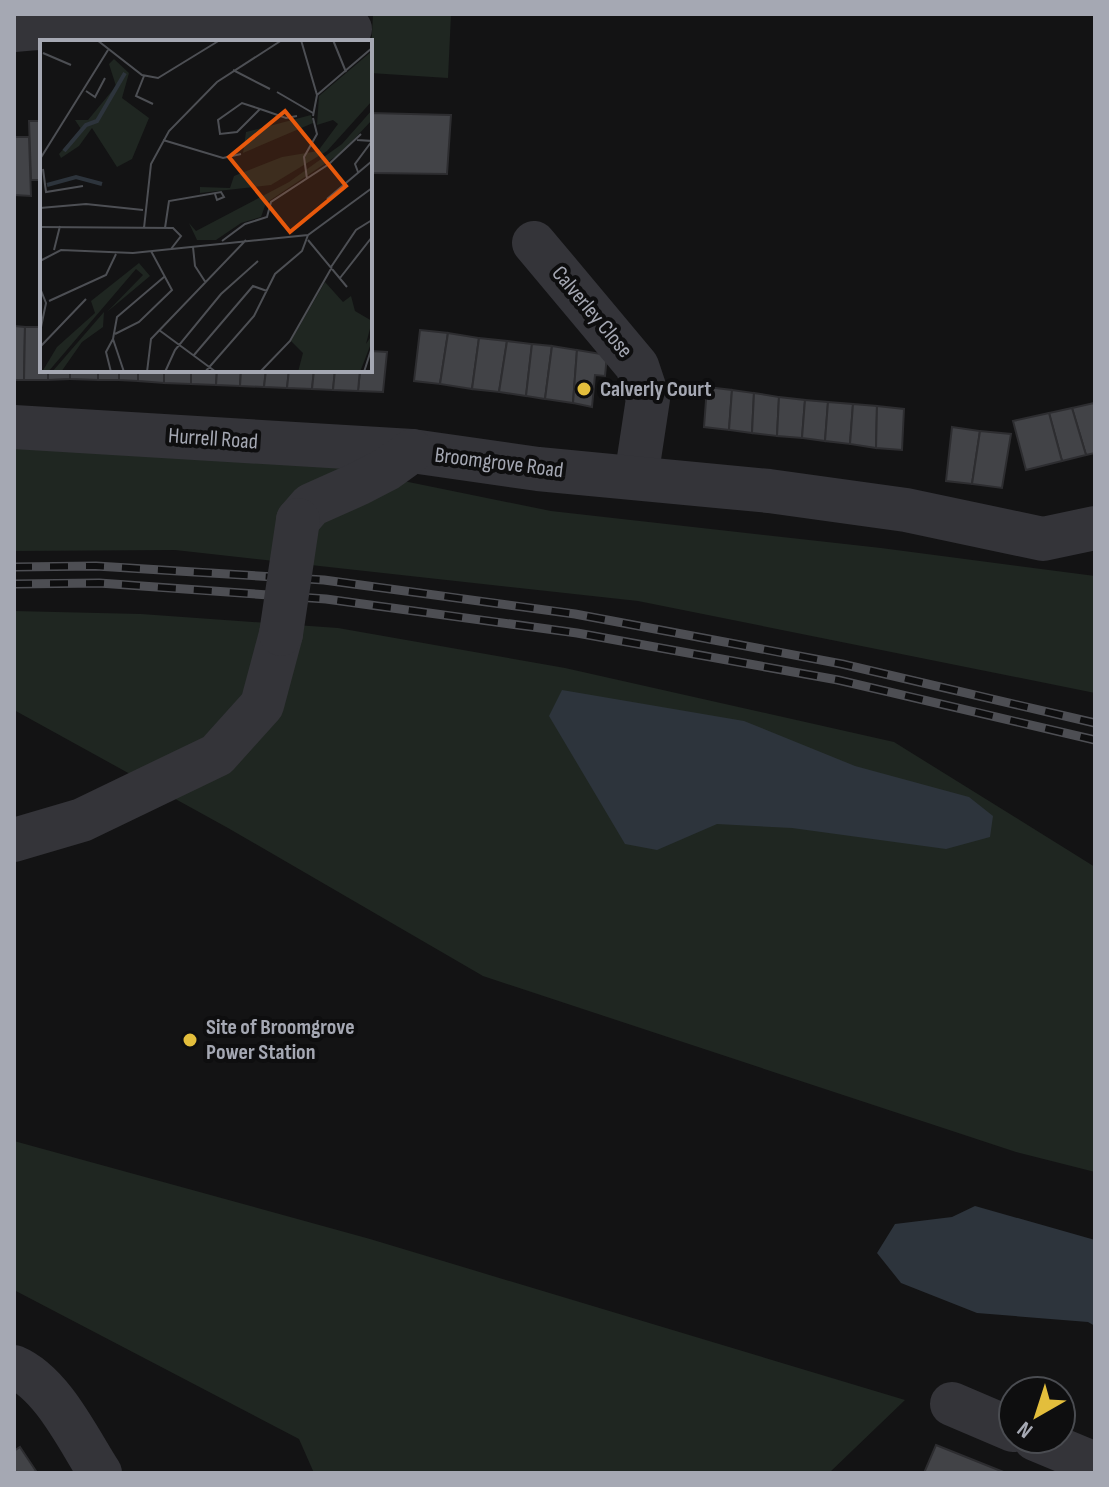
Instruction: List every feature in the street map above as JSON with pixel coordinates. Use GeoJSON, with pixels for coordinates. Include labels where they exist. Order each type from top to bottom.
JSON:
{"type":"FeatureCollection","features":[{"type":"Feature","properties":{"kind":"street"},"geometry":{"type":"LineString","coordinates":[[14,30],[67,26],[211,25],[350,29]]}},
{"type":"Feature","properties":{"kind":"street","name":"Calverley Close"},"geometry":{"type":"LineString","coordinates":[[534,243],[637,366],[648,399],[636,478]]}},
{"type":"Feature","properties":{"kind":"street","name":"Hurrell Road"},"geometry":{"type":"LineString","coordinates":[[14,427],[412,451]]}},
{"type":"Feature","properties":{"kind":"street","name":"Broomgrove Road"},"geometry":{"type":"LineString","coordinates":[[14,840],[82,820],[217,755],[262,705],[281,634],[298,520],[311,505],[387,469],[412,451],[538,469],[769,491],[906,510],[1043,539],[1095,528]]}},
{"type":"Feature","properties":{"kind":"street"},"geometry":{"type":"LineString","coordinates":[[14,1367],[26,1372],[51,1395],[100,1473]]}},
{"type":"Feature","properties":{"kind":"street"},"geometry":{"type":"LineString","coordinates":[[952,1404],[997,1423]]}},
{"type":"Feature","properties":{"kind":"street"},"geometry":{"type":"LineString","coordinates":[[1073,1455],[1095,1464]]}},
{"type":"Feature","properties":{"kind":"shaded area"},"geometry":{"type":"Polygon","coordinates":[[[373,14],[451,14],[448,78],[372,73],[373,14]]]}},
{"type":"Feature","properties":{"kind":"shaded area"},"geometry":{"type":"Polygon","coordinates":[[[14,447],[335,467],[551,511],[881,548],[1095,576],[1095,693],[638,601],[175,550],[14,551],[14,447]]]}},
{"type":"Feature","properties":{"kind":"shaded area"},"geometry":{"type":"Polygon","coordinates":[[[14,611],[141,614],[338,628],[565,668],[894,742],[1095,867],[1095,1172],[1016,1152],[483,976],[228,828],[14,710],[14,611]]]}},
{"type":"Feature","properties":{"kind":"shaded area"},"geometry":{"type":"Polygon","coordinates":[[[562,690],[744,721],[855,766],[969,797],[993,816],[990,837],[946,849],[792,828],[717,824],[657,850],[625,844],[549,716],[562,690]]]}},
{"type":"Feature","properties":{"kind":"shaded area"},"geometry":{"type":"Polygon","coordinates":[[[14,1141],[370,1239],[905,1400],[829,1473],[314,1473],[299,1439],[14,1290],[14,1141]]]}},
{"type":"Feature","properties":{"kind":"shaded area"},"geometry":{"type":"Polygon","coordinates":[[[975,1206],[1095,1240],[1095,1326],[1088,1322],[977,1313],[901,1283],[877,1253],[895,1224],[952,1217],[975,1206]]]}},
{"type":"Feature","properties":{"kind":"building"},"geometry":{"type":"Polygon","coordinates":[[[372,113],[451,115],[447,174],[372,173],[372,113]]]}},
{"type":"Feature","properties":{"kind":"building"},"geometry":{"type":"Polygon","coordinates":[[[29,121],[40,121],[40,180],[31,180],[29,121]]]}},
{"type":"Feature","properties":{"kind":"building"},"geometry":{"type":"Polygon","coordinates":[[[14,137],[29,137],[31,196],[14,195],[14,137]]]}},
{"type":"Feature","properties":{"kind":"building"},"geometry":{"type":"Polygon","coordinates":[[[14,326],[25,327],[24,380],[14,380],[14,326]]]}},
{"type":"Feature","properties":{"kind":"building"},"geometry":{"type":"Polygon","coordinates":[[[25,327],[40,327],[40,372],[48,372],[48,380],[24,380],[25,327]]]}},
{"type":"Feature","properties":{"kind":"building"},"geometry":{"type":"Polygon","coordinates":[[[420,330],[448,333],[440,384],[414,381],[420,330]]]}},
{"type":"Feature","properties":{"kind":"building"},"geometry":{"type":"Polygon","coordinates":[[[448,333],[479,338],[472,389],[440,384],[448,333]]]}},
{"type":"Feature","properties":{"kind":"building"},"geometry":{"type":"Polygon","coordinates":[[[479,338],[507,341],[499,392],[472,389],[479,338]]]}},
{"type":"Feature","properties":{"kind":"building"},"geometry":{"type":"Polygon","coordinates":[[[507,341],[532,344],[526,396],[499,392],[507,341]]]}},
{"type":"Feature","properties":{"kind":"building"},"geometry":{"type":"Polygon","coordinates":[[[532,344],[552,346],[545,399],[526,396],[532,344]]]}},
{"type":"Feature","properties":{"kind":"building"},"geometry":{"type":"Polygon","coordinates":[[[552,346],[577,350],[573,403],[545,399],[552,346]]]}},
{"type":"Feature","properties":{"kind":"building","name":"Calverly Court"},"geometry":{"type":"Polygon","coordinates":[[[577,350],[607,355],[605,376],[595,375],[592,407],[573,403],[577,350]]]}},
{"type":"Feature","properties":{"kind":"building"},"geometry":{"type":"Polygon","coordinates":[[[372,351],[387,352],[383,392],[358,391],[360,372],[372,372],[372,351]]]}},
{"type":"Feature","properties":{"kind":"building"},"geometry":{"type":"Polygon","coordinates":[[[48,372],[70,372],[70,379],[48,380],[48,372]]]}},
{"type":"Feature","properties":{"kind":"building"},"geometry":{"type":"Polygon","coordinates":[[[70,372],[98,372],[98,380],[70,379],[70,372]]]}},
{"type":"Feature","properties":{"kind":"building"},"geometry":{"type":"Polygon","coordinates":[[[98,372],[119,372],[119,380],[98,380],[98,372]]]}},
{"type":"Feature","properties":{"kind":"building"},"geometry":{"type":"Polygon","coordinates":[[[119,372],[138,372],[138,381],[119,380],[119,372]]]}},
{"type":"Feature","properties":{"kind":"building"},"geometry":{"type":"Polygon","coordinates":[[[138,372],[164,372],[164,383],[138,381],[138,372]]]}},
{"type":"Feature","properties":{"kind":"building"},"geometry":{"type":"Polygon","coordinates":[[[164,372],[191,372],[191,384],[164,383],[164,372]]]}},
{"type":"Feature","properties":{"kind":"building"},"geometry":{"type":"Polygon","coordinates":[[[191,372],[217,372],[216,385],[191,384],[191,372]]]}},
{"type":"Feature","properties":{"kind":"building"},"geometry":{"type":"Polygon","coordinates":[[[217,372],[241,372],[240,386],[216,385],[217,372]]]}},
{"type":"Feature","properties":{"kind":"building"},"geometry":{"type":"Polygon","coordinates":[[[241,372],[266,372],[264,387],[240,386],[241,372]]]}},
{"type":"Feature","properties":{"kind":"building"},"geometry":{"type":"Polygon","coordinates":[[[266,372],[289,372],[287,388],[264,387],[266,372]]]}},
{"type":"Feature","properties":{"kind":"building"},"geometry":{"type":"Polygon","coordinates":[[[289,372],[314,372],[312,389],[287,388],[289,372]]]}},
{"type":"Feature","properties":{"kind":"building"},"geometry":{"type":"Polygon","coordinates":[[[314,372],[335,372],[333,390],[312,389],[314,372]]]}},
{"type":"Feature","properties":{"kind":"building"},"geometry":{"type":"Polygon","coordinates":[[[335,372],[360,372],[358,391],[333,390],[335,372]]]}},
{"type":"Feature","properties":{"kind":"building"},"geometry":{"type":"Polygon","coordinates":[[[707,387],[732,390],[729,430],[704,427],[707,387]]]}},
{"type":"Feature","properties":{"kind":"building"},"geometry":{"type":"Polygon","coordinates":[[[732,390],[754,393],[752,433],[729,430],[732,390]]]}},
{"type":"Feature","properties":{"kind":"building"},"geometry":{"type":"Polygon","coordinates":[[[754,393],[779,397],[777,436],[752,433],[754,393]]]}},
{"type":"Feature","properties":{"kind":"building"},"geometry":{"type":"Polygon","coordinates":[[[779,397],[805,400],[802,438],[777,436],[779,397]]]}},
{"type":"Feature","properties":{"kind":"building"},"geometry":{"type":"Polygon","coordinates":[[[805,400],[828,402],[825,441],[802,438],[805,400]]]}},
{"type":"Feature","properties":{"kind":"building"},"geometry":{"type":"Polygon","coordinates":[[[828,402],[853,404],[850,444],[825,441],[828,402]]]}},
{"type":"Feature","properties":{"kind":"building"},"geometry":{"type":"Polygon","coordinates":[[[1094,403],[1095,453],[1086,455],[1072,408],[1094,403]]]}},
{"type":"Feature","properties":{"kind":"building"},"geometry":{"type":"Polygon","coordinates":[[[853,404],[877,406],[876,448],[850,444],[853,404]]]}},
{"type":"Feature","properties":{"kind":"building"},"geometry":{"type":"Polygon","coordinates":[[[877,406],[904,409],[902,450],[876,448],[877,406]]]}},
{"type":"Feature","properties":{"kind":"building"},"geometry":{"type":"Polygon","coordinates":[[[1072,408],[1086,455],[1062,461],[1049,413],[1072,408]]]}},
{"type":"Feature","properties":{"kind":"building"},"geometry":{"type":"Polygon","coordinates":[[[1049,413],[1062,461],[1026,470],[1013,421],[1049,413]]]}},
{"type":"Feature","properties":{"kind":"building"},"geometry":{"type":"Polygon","coordinates":[[[952,427],[980,431],[972,484],[946,481],[952,427]]]}},
{"type":"Feature","properties":{"kind":"building"},"geometry":{"type":"Polygon","coordinates":[[[980,431],[1011,434],[1002,488],[972,484],[980,431]]]}},
{"type":"Feature","properties":{"kind":"building"},"geometry":{"type":"Polygon","coordinates":[[[936,1445],[1006,1473],[924,1473],[936,1445]]]}},
{"type":"Feature","properties":{"kind":"building"},"geometry":{"type":"Polygon","coordinates":[[[20,1447],[36,1471],[14,1473],[14,1451],[20,1447]]]}},
{"type":"Feature","properties":{"kind":"railway"},"geometry":{"type":"LineString","coordinates":[[14,567],[96,566],[324,580],[575,614],[842,664],[1095,723]]}},
{"type":"Feature","properties":{"kind":"railway"},"geometry":{"type":"LineString","coordinates":[[14,584],[99,583],[326,599],[577,633],[838,680],[1095,740]]}},
{"type":"Feature","properties":{"kind":"place","name":"Calverly Court"},"geometry":{"type":"Point","coordinates":[584,389]}},
{"type":"Feature","properties":{"kind":"place","name":"Site of Broomgrove Power Station"},"geometry":{"type":"Point","coordinates":[190,1040]}}]}
